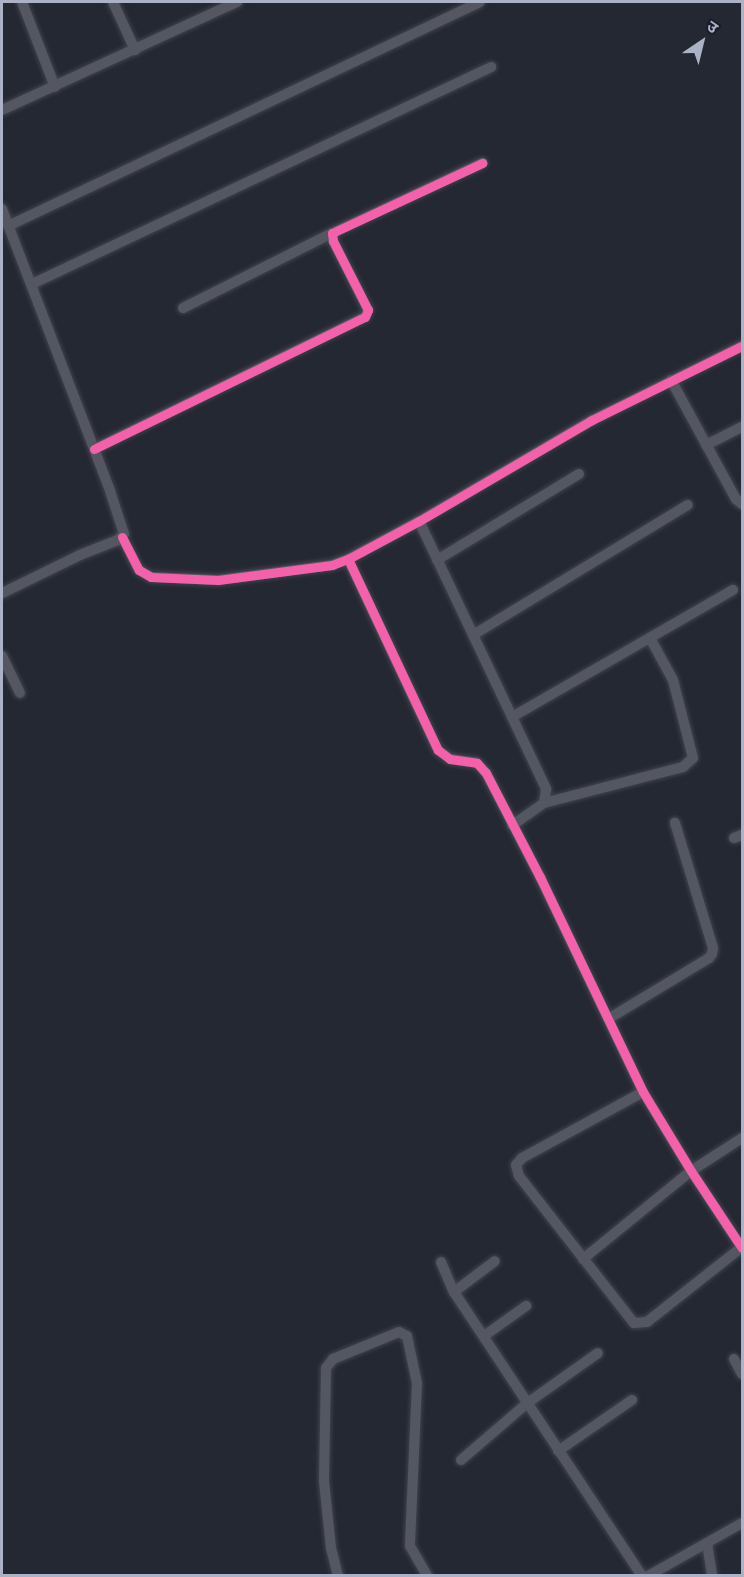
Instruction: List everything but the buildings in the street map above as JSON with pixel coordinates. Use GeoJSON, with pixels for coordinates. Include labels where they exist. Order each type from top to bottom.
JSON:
{"type":"FeatureCollection","features":[{"type":"Feature","properties":{"kind":"street"},"geometry":{"type":"LineString","coordinates":[[22,2],[55,87]]}},
{"type":"Feature","properties":{"kind":"street"},"geometry":{"type":"LineString","coordinates":[[113,2],[135,50]]}},
{"type":"Feature","properties":{"kind":"street"},"geometry":{"type":"LineString","coordinates":[[2,110],[135,50],[218,6],[237,2]]}},
{"type":"Feature","properties":{"kind":"street"},"geometry":{"type":"LineString","coordinates":[[8,226],[480,2]]}},
{"type":"Feature","properties":{"kind":"street"},"geometry":{"type":"LineString","coordinates":[[32,284],[491,67]]}},
{"type":"Feature","properties":{"kind":"street"},"geometry":{"type":"LineString","coordinates":[[183,308],[332,233],[482,163]]}},
{"type":"Feature","properties":{"kind":"street"},"geometry":{"type":"LineString","coordinates":[[2,209],[122,523],[122,537],[139,570],[150,578],[218,580],[250,578],[301,571],[348,559],[419,521],[592,420],[742,346]]}},
{"type":"Feature","properties":{"kind":"street"},"geometry":{"type":"LineString","coordinates":[[94,449],[365,317],[368,310],[333,241],[332,233]]}},
{"type":"Feature","properties":{"kind":"street"},"geometry":{"type":"LineString","coordinates":[[671,380],[736,499],[742,504]]}},
{"type":"Feature","properties":{"kind":"street"},"geometry":{"type":"LineString","coordinates":[[706,445],[742,427]]}},
{"type":"Feature","properties":{"kind":"street"},"geometry":{"type":"LineString","coordinates":[[437,560],[579,474]]}},
{"type":"Feature","properties":{"kind":"street"},"geometry":{"type":"LineString","coordinates":[[473,635],[688,505]]}},
{"type":"Feature","properties":{"kind":"street"},"geometry":{"type":"LineString","coordinates":[[419,521],[546,789],[544,803]]}},
{"type":"Feature","properties":{"kind":"street"},"geometry":{"type":"LineString","coordinates":[[2,593],[122,537]]}},
{"type":"Feature","properties":{"kind":"street"},"geometry":{"type":"LineString","coordinates":[[348,559],[438,750],[443,757],[477,763],[482,767],[643,1092],[691,1172],[742,1248],[647,1322],[640,1324],[628,1318],[519,1176],[516,1165],[522,1158],[643,1092]]}},
{"type":"Feature","properties":{"kind":"street"},"geometry":{"type":"LineString","coordinates":[[512,717],[733,590]]}},
{"type":"Feature","properties":{"kind":"street"},"geometry":{"type":"LineString","coordinates":[[512,825],[544,803],[690,764],[693,754],[676,690],[650,638]]}},
{"type":"Feature","properties":{"kind":"street"},"geometry":{"type":"LineString","coordinates":[[2,656],[20,693]]}},
{"type":"Feature","properties":{"kind":"street"},"geometry":{"type":"LineString","coordinates":[[608,1018],[709,958],[712,954],[713,948],[675,822]]}},
{"type":"Feature","properties":{"kind":"street"},"geometry":{"type":"LineString","coordinates":[[583,1259],[691,1172],[742,1138]]}},
{"type":"Feature","properties":{"kind":"street"},"geometry":{"type":"LineString","coordinates":[[454,1292],[495,1261]]}},
{"type":"Feature","properties":{"kind":"street"},"geometry":{"type":"LineString","coordinates":[[441,1262],[454,1292],[526,1404],[642,1575]]}},
{"type":"Feature","properties":{"kind":"street"},"geometry":{"type":"LineString","coordinates":[[484,1336],[526,1306]]}},
{"type":"Feature","properties":{"kind":"street"},"geometry":{"type":"LineString","coordinates":[[338,1575],[331,1548],[324,1480],[326,1368],[333,1359],[399,1332],[407,1336],[417,1383],[410,1546],[427,1575]]}},
{"type":"Feature","properties":{"kind":"street"},"geometry":{"type":"LineString","coordinates":[[461,1460],[526,1404],[598,1353]]}},
{"type":"Feature","properties":{"kind":"street"},"geometry":{"type":"LineString","coordinates":[[734,1359],[742,1374]]}},
{"type":"Feature","properties":{"kind":"street"},"geometry":{"type":"LineString","coordinates":[[558,1451],[632,1400]]}},
{"type":"Feature","properties":{"kind":"street"},"geometry":{"type":"LineString","coordinates":[[648,1575],[742,1522]]}},
{"type":"Feature","properties":{"kind":"street"},"geometry":{"type":"LineString","coordinates":[[707,1543],[712,1575]]}},
{"type":"Feature","properties":{"kind":"cycle path"},"geometry":{"type":"LineString","coordinates":[[94,449],[365,317],[368,310],[333,241],[332,233],[482,163]]}},
{"type":"Feature","properties":{"kind":"cycle path"},"geometry":{"type":"LineString","coordinates":[[122,537],[139,570],[151,577],[218,580],[332,565],[348,559],[419,521],[592,420],[742,346]]}},
{"type":"Feature","properties":{"kind":"cycle path"},"geometry":{"type":"LineString","coordinates":[[348,559],[438,750],[450,759],[477,763],[486,773],[540,877],[643,1092],[691,1171],[742,1248]]}}]}
